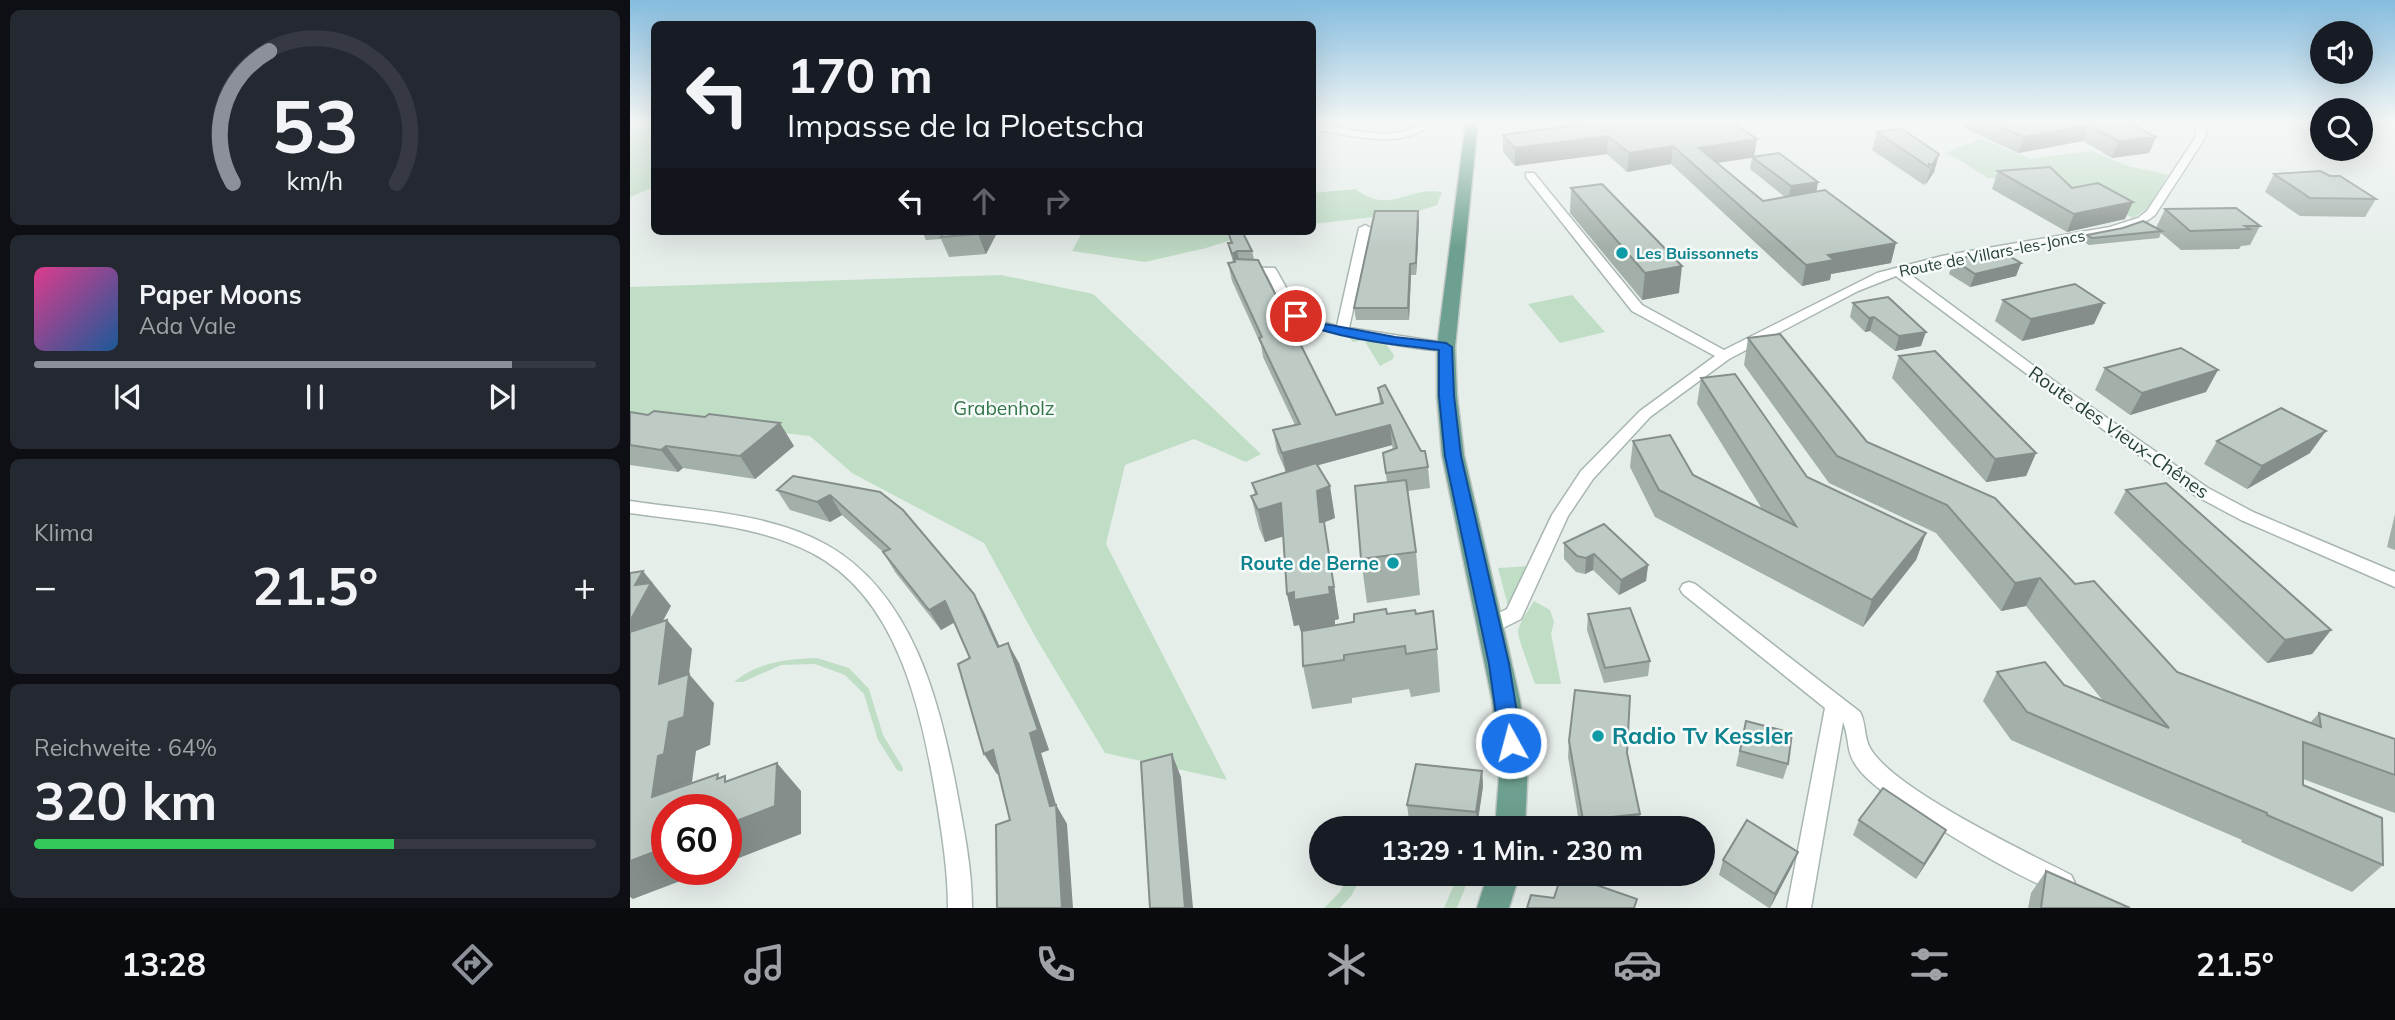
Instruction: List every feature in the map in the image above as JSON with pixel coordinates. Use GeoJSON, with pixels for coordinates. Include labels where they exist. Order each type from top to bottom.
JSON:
{"type":"FeatureCollection","features":[{"type":"Feature","properties":{"kind":"main road"},"geometry":{"type":"LineString","coordinates":[[1467,163],[1446,347],[1447,396],[1453,456],[1506,700],[1514,764],[1511,816]]}},
{"type":"Feature","properties":{"kind":"main road"},"geometry":{"type":"LineString","coordinates":[[1493,908],[1500,886]]}},
{"type":"Feature","properties":{"kind":"street","name":"Route de Villars-les-Joncs"},"geometry":{"type":"LineString","coordinates":[[1490,626],[1514,614],[1560,515],[1587,475],[1645,414],[1724,356],[1854,288],[1898,271],[1942,260],[2112,230],[2142,220],[2151,213],[2183,163]]}},
{"type":"Feature","properties":{"kind":"street"},"geometry":{"type":"LineString","coordinates":[[1530,175],[1637,308],[1724,356]]}},
{"type":"Feature","properties":{"kind":"street"},"geometry":{"type":"LineString","coordinates":[[1342,331],[1365,228]]}},
{"type":"Feature","properties":{"kind":"street"},"geometry":{"type":"LineString","coordinates":[[1240,271],[1270,271],[1296,316],[1306,322],[1342,331],[1446,347]]}},
{"type":"Feature","properties":{"kind":"street","name":"Route des Vieux-Chênes"},"geometry":{"type":"LineString","coordinates":[[1898,271],[2067,397],[2202,492],[2259,521],[2395,580]]}},
{"type":"Feature","properties":{"kind":"street"},"geometry":{"type":"LineString","coordinates":[[630,507],[751,526],[796,539],[839,562],[869,593],[894,628],[922,688],[934,731],[961,873],[960,908]]}},
{"type":"Feature","properties":{"kind":"street"},"geometry":{"type":"LineString","coordinates":[[1689,590],[1853,718],[1857,727],[1858,749],[1865,760],[1886,778],[1976,839],[2078,890]]}},
{"type":"Feature","properties":{"kind":"street"},"geometry":{"type":"LineString","coordinates":[[1799,908],[1836,705]]}},
{"type":"Feature","properties":{"kind":"green space"},"geometry":{"type":"Polygon","coordinates":[[[630,163],[651,163],[651,188],[630,197],[630,163]]]}},
{"type":"Feature","properties":{"kind":"green space"},"geometry":{"type":"Polygon","coordinates":[[[1965,163],[2122,163],[2168,175],[2148,208],[2133,218],[2099,200],[2077,195],[2060,180],[1988,178],[1965,163]]]}},
{"type":"Feature","properties":{"kind":"green space"},"geometry":{"type":"Polygon","coordinates":[[[1355,189],[1368,197],[1390,200],[1419,192],[1442,192],[1437,205],[1416,212],[1316,224],[1316,193],[1355,189]]]}},
{"type":"Feature","properties":{"kind":"green space"},"geometry":{"type":"Polygon","coordinates":[[[1081,235],[1247,235],[1206,248],[1145,262],[1072,251],[1081,235]]]}},
{"type":"Feature","properties":{"kind":"green space","name":"Grabenholz"},"geometry":{"type":"Polygon","coordinates":[[[1001,275],[1093,294],[1261,454],[1246,462],[1194,439],[1125,465],[1106,544],[1227,780],[1105,753],[1036,638],[984,543],[852,473],[810,436],[630,416],[630,287],[1001,275]]]}},
{"type":"Feature","properties":{"kind":"green space"},"geometry":{"type":"Polygon","coordinates":[[[1572,295],[1605,332],[1560,343],[1528,304],[1572,295]]]}},
{"type":"Feature","properties":{"kind":"green space"},"geometry":{"type":"Polygon","coordinates":[[[1349,337],[1385,343],[1394,355],[1393,359],[1380,366],[1364,340],[1353,342],[1349,337]]]}},
{"type":"Feature","properties":{"kind":"green space"},"geometry":{"type":"Polygon","coordinates":[[[1528,566],[1508,606],[1498,568],[1528,566]]]}},
{"type":"Feature","properties":{"kind":"green space"},"geometry":{"type":"Polygon","coordinates":[[[1534,601],[1550,610],[1554,622],[1551,634],[1561,684],[1535,684],[1522,648],[1518,631],[1534,601]]]}},
{"type":"Feature","properties":{"kind":"green space"},"geometry":{"type":"Polygon","coordinates":[[[817,658],[849,668],[869,689],[883,735],[903,768],[902,772],[897,770],[878,740],[864,694],[845,675],[815,664],[781,665],[743,682],[734,682],[763,666],[817,658]]]}},
{"type":"Feature","properties":{"kind":"green space"},"geometry":{"type":"Polygon","coordinates":[[[1343,886],[1357,886],[1340,908],[1324,908],[1343,886]]]}},
{"type":"Feature","properties":{"kind":"green space"},"geometry":{"type":"Polygon","coordinates":[[[1453,886],[1466,886],[1457,908],[1444,908],[1453,886]]]}},
{"type":"Feature","properties":{"kind":"building"},"geometry":{"type":"Polygon","coordinates":[[[1692,163],[1718,163],[1763,201],[1825,190],[1896,243],[1828,255],[1834,260],[1806,265],[1692,163]]]}},
{"type":"Feature","properties":{"kind":"building"},"geometry":{"type":"Polygon","coordinates":[[[1761,163],[1793,163],[1818,182],[1791,186],[1761,163]]]}},
{"type":"Feature","properties":{"kind":"building"},"geometry":{"type":"Polygon","coordinates":[[[2050,167],[2072,188],[2098,183],[2133,202],[2074,214],[1998,171],[2050,167]]]}},
{"type":"Feature","properties":{"kind":"building"},"geometry":{"type":"Polygon","coordinates":[[[2320,171],[2330,176],[2340,176],[2376,199],[2310,198],[2274,174],[2320,171]]]}},
{"type":"Feature","properties":{"kind":"building"},"geometry":{"type":"Polygon","coordinates":[[[1602,184],[1682,266],[1645,273],[1571,188],[1602,184]]]}},
{"type":"Feature","properties":{"kind":"building"},"geometry":{"type":"Polygon","coordinates":[[[2236,208],[2260,226],[2245,226],[2250,229],[2190,231],[2165,209],[2236,208]]]}},
{"type":"Feature","properties":{"kind":"building"},"geometry":{"type":"Polygon","coordinates":[[[1375,211],[1418,211],[1416,263],[1410,264],[1408,308],[1354,308],[1375,211]]]}},
{"type":"Feature","properties":{"kind":"building"},"geometry":{"type":"Polygon","coordinates":[[[2143,221],[2162,231],[2092,238],[2087,235],[2123,228],[2143,221]]]}},
{"type":"Feature","properties":{"kind":"building"},"geometry":{"type":"Polygon","coordinates":[[[1229,235],[1244,235],[1252,251],[1237,251],[1232,254],[1228,243],[1232,243],[1229,235]]]}},
{"type":"Feature","properties":{"kind":"building"},"geometry":{"type":"Polygon","coordinates":[[[1999,250],[2021,263],[1975,274],[1954,260],[1999,250]]]}},
{"type":"Feature","properties":{"kind":"building"},"geometry":{"type":"Polygon","coordinates":[[[1234,259],[1258,260],[1336,415],[1383,403],[1378,388],[1385,385],[1421,451],[1425,451],[1428,467],[1386,473],[1383,453],[1397,448],[1390,425],[1282,453],[1273,430],[1300,424],[1259,338],[1262,337],[1228,263],[1235,262],[1234,259]]]}},
{"type":"Feature","properties":{"kind":"building"},"geometry":{"type":"Polygon","coordinates":[[[2075,284],[2104,303],[2031,319],[2003,300],[2075,284]]]}},
{"type":"Feature","properties":{"kind":"building"},"geometry":{"type":"Polygon","coordinates":[[[1888,297],[1926,332],[1899,336],[1874,317],[1869,318],[1853,303],[1888,297]]]}},
{"type":"Feature","properties":{"kind":"building"},"geometry":{"type":"Polygon","coordinates":[[[1780,334],[1867,442],[1995,498],[2075,584],[2094,581],[2177,672],[2321,727],[2319,713],[2395,739],[2395,775],[2303,742],[2303,785],[2382,818],[2383,865],[2027,712],[1997,672],[2045,662],[2064,685],[2169,728],[2040,578],[2015,583],[1947,505],[1837,456],[1748,338],[1780,334]]]}},
{"type":"Feature","properties":{"kind":"building"},"geometry":{"type":"Polygon","coordinates":[[[2181,348],[2218,370],[2142,393],[2105,368],[2181,348]]]}},
{"type":"Feature","properties":{"kind":"building"},"geometry":{"type":"Polygon","coordinates":[[[1935,351],[2036,453],[1995,459],[1899,356],[1935,351]]]}},
{"type":"Feature","properties":{"kind":"building"},"geometry":{"type":"Polygon","coordinates":[[[1735,374],[1807,477],[1926,533],[1872,600],[1659,490],[1633,441],[1670,435],[1693,475],[1796,526],[1701,378],[1735,374]]]}},
{"type":"Feature","properties":{"kind":"building"},"geometry":{"type":"Polygon","coordinates":[[[2281,408],[2326,431],[2262,466],[2217,441],[2281,408]]]}},
{"type":"Feature","properties":{"kind":"building"},"geometry":{"type":"Polygon","coordinates":[[[654,411],[705,417],[709,414],[780,423],[740,456],[666,446],[661,450],[630,445],[630,412],[648,415],[654,411]]]}},
{"type":"Feature","properties":{"kind":"building"},"geometry":{"type":"Polygon","coordinates":[[[1316,463],[1330,486],[1317,491],[1320,522],[1324,522],[1334,587],[1329,587],[1330,594],[1294,600],[1294,592],[1287,594],[1281,503],[1258,510],[1251,496],[1257,494],[1252,483],[1316,463]]]}},
{"type":"Feature","properties":{"kind":"building"},"geometry":{"type":"Polygon","coordinates":[[[793,476],[880,492],[903,510],[974,594],[998,647],[1008,643],[1038,730],[1030,733],[1050,806],[1056,805],[1062,908],[997,908],[996,825],[1010,820],[993,750],[984,754],[958,664],[970,658],[945,601],[929,610],[883,552],[890,549],[830,495],[817,502],[777,490],[793,476]]]}},
{"type":"Feature","properties":{"kind":"building"},"geometry":{"type":"Polygon","coordinates":[[[1406,480],[1416,552],[1361,559],[1355,486],[1406,480]]]}},
{"type":"Feature","properties":{"kind":"building"},"geometry":{"type":"Polygon","coordinates":[[[2166,483],[2331,630],[2285,640],[2126,490],[2166,483]]]}},
{"type":"Feature","properties":{"kind":"building"},"geometry":{"type":"Polygon","coordinates":[[[1604,524],[1648,565],[1621,580],[1594,554],[1586,558],[1577,556],[1564,543],[1604,524]]]}},
{"type":"Feature","properties":{"kind":"building"},"geometry":{"type":"Polygon","coordinates":[[[643,571],[635,585],[651,583],[630,621],[630,573],[643,571]]]}},
{"type":"Feature","properties":{"kind":"building"},"geometry":{"type":"Polygon","coordinates":[[[1630,608],[1650,661],[1605,668],[1588,614],[1630,608]]]}},
{"type":"Feature","properties":{"kind":"building"},"geometry":{"type":"Polygon","coordinates":[[[1386,609],[1387,614],[1415,610],[1416,614],[1433,611],[1437,649],[1406,654],[1405,646],[1344,655],[1344,660],[1303,666],[1302,631],[1354,622],[1354,614],[1386,609]]]}},
{"type":"Feature","properties":{"kind":"building"},"geometry":{"type":"Polygon","coordinates":[[[667,620],[659,684],[689,674],[684,717],[669,722],[664,754],[658,756],[651,794],[651,853],[630,861],[630,632],[667,620]]]}},
{"type":"Feature","properties":{"kind":"building"},"geometry":{"type":"Polygon","coordinates":[[[1575,690],[1630,696],[1627,753],[1640,814],[1582,816],[1569,741],[1575,690]]]}},
{"type":"Feature","properties":{"kind":"building"},"geometry":{"type":"Polygon","coordinates":[[[1746,721],[1792,733],[1788,764],[1740,751],[1746,721]]]}},
{"type":"Feature","properties":{"kind":"building"},"geometry":{"type":"Polygon","coordinates":[[[1172,754],[1185,908],[1150,908],[1141,762],[1172,754]]]}},
{"type":"Feature","properties":{"kind":"building"},"geometry":{"type":"Polygon","coordinates":[[[777,763],[775,806],[742,819],[742,794],[661,794],[718,774],[717,779],[725,776],[725,782],[777,763]]]}},
{"type":"Feature","properties":{"kind":"building"},"geometry":{"type":"Polygon","coordinates":[[[1416,764],[1482,771],[1476,812],[1407,805],[1416,764]]]}},
{"type":"Feature","properties":{"kind":"building"},"geometry":{"type":"Polygon","coordinates":[[[1883,788],[1946,830],[1924,864],[1859,820],[1883,788]]]}},
{"type":"Feature","properties":{"kind":"building"},"geometry":{"type":"Polygon","coordinates":[[[1747,820],[1798,852],[1775,894],[1723,860],[1747,820]]]}},
{"type":"Feature","properties":{"kind":"building"},"geometry":{"type":"Polygon","coordinates":[[[2046,871],[2130,908],[2041,908],[2046,871]]]}},
{"type":"Feature","properties":{"kind":"building"},"geometry":{"type":"Polygon","coordinates":[[[1558,886],[1600,886],[1637,899],[1634,908],[1527,908],[1531,895],[1554,898],[1558,886]]]}},
{"type":"Feature","properties":{"kind":"place","name":"Les Buissonnets"},"geometry":{"type":"Point","coordinates":[1622,253]}},
{"type":"Feature","properties":{"kind":"place","name":"Route de Berne"},"geometry":{"type":"Point","coordinates":[1393,563]}},
{"type":"Feature","properties":{"kind":"place","name":"Radio Tv Kessler"},"geometry":{"type":"Point","coordinates":[1598,736]}},
{"type":"Feature","properties":{"kind":"route"},"geometry":{"type":"LineString","coordinates":[[1296,316],[1322,327],[1395,341],[1446,347],[1448,414],[1453,456],[1499,664],[1511,743]]}}]}
